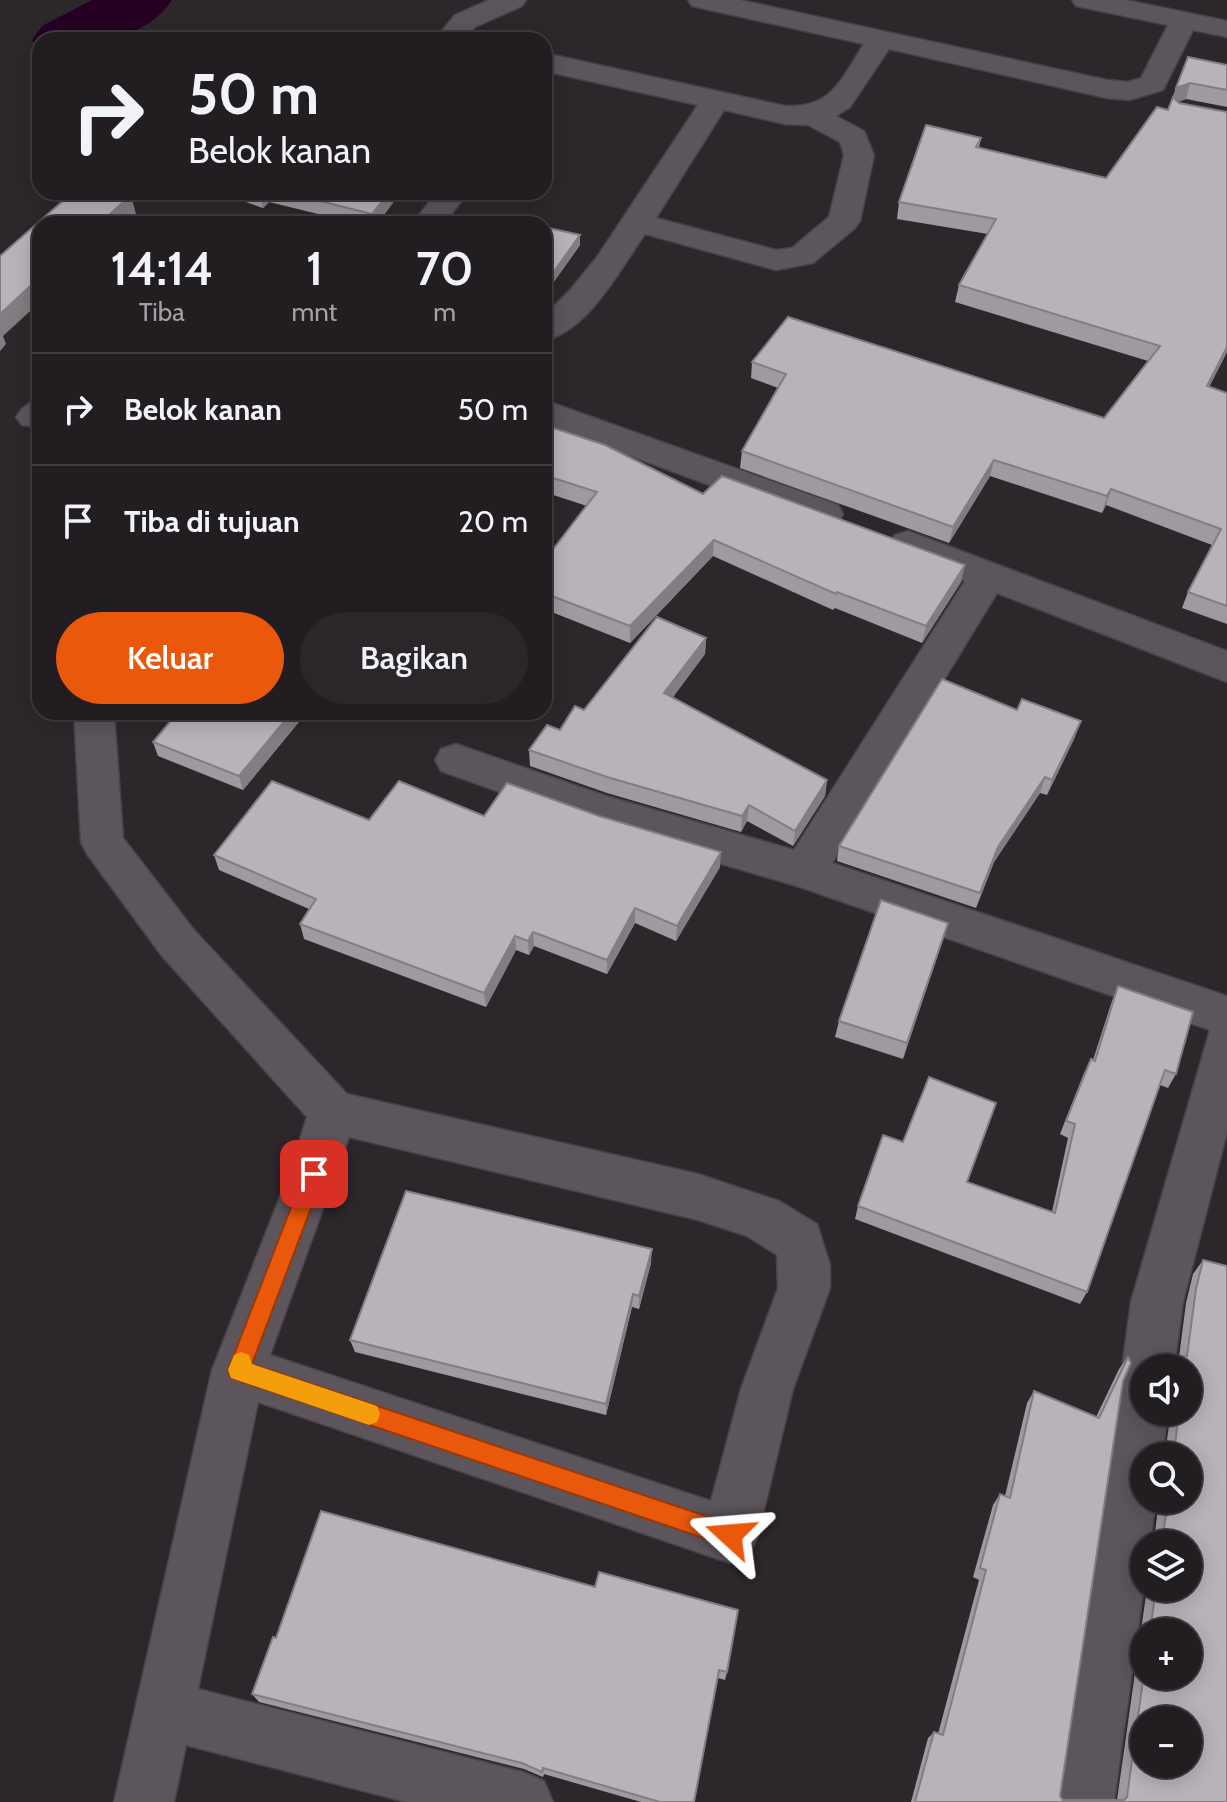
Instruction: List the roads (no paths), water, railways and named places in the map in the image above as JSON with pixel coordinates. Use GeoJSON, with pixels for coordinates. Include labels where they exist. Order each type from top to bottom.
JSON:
{"type":"FeatureCollection","features":[{"type":"Feature","properties":{"kind":"street"},"geometry":{"type":"LineString","coordinates":[[455,32],[465,21],[512,0]]}},
{"type":"Feature","properties":{"kind":"street"},"geometry":{"type":"LineString","coordinates":[[702,0],[1107,89],[1129,91],[1153,84],[1184,20]]}},
{"type":"Feature","properties":{"kind":"street"},"geometry":{"type":"LineString","coordinates":[[1086,0],[1227,29]]}},
{"type":"Feature","properties":{"kind":"street"},"geometry":{"type":"LineString","coordinates":[[814,116],[840,101],[882,38]]}},
{"type":"Feature","properties":{"kind":"street"},"geometry":{"type":"LineString","coordinates":[[552,68],[785,115],[814,116],[853,137],[859,155],[844,221],[802,256],[776,260],[638,223]]}},
{"type":"Feature","properties":{"kind":"street"},"geometry":{"type":"LineString","coordinates":[[552,325],[562,318],[638,223],[716,99]]}},
{"type":"Feature","properties":{"kind":"street"},"geometry":{"type":"LineString","coordinates":[[434,216],[447,200]]}},
{"type":"Feature","properties":{"kind":"street"},"geometry":{"type":"LineString","coordinates":[[552,414],[989,574],[1227,667]]}},
{"type":"Feature","properties":{"kind":"street"},"geometry":{"type":"LineString","coordinates":[[804,871],[989,574]]}},
{"type":"Feature","properties":{"kind":"street"},"geometry":{"type":"LineString","coordinates":[[94,720],[102,842],[178,943],[333,1112],[698,1197],[761,1217],[799,1241],[805,1265],[804,1288],[767,1389],[730,1535],[238,1370]]}},
{"type":"Feature","properties":{"kind":"street"},"geometry":{"type":"LineString","coordinates":[[456,760],[600,811],[804,871],[1227,1016]]}},
{"type":"Feature","properties":{"kind":"street"},"geometry":{"type":"LineString","coordinates":[[1150,1354],[1157,1302],[1227,1042]]}},
{"type":"Feature","properties":{"kind":"street"},"geometry":{"type":"LineString","coordinates":[[144,1802],[238,1370],[314,1174],[333,1112]]}},
{"type":"Feature","properties":{"kind":"street"},"geometry":{"type":"LineString","coordinates":[[1084,1802],[1139,1426]]}},
{"type":"Feature","properties":{"kind":"street"},"geometry":{"type":"LineString","coordinates":[[163,1710],[523,1802]]}},
{"type":"Feature","properties":{"kind":"waterway"},"geometry":{"type":"LineString","coordinates":[[80,32],[140,0]]}}]}
